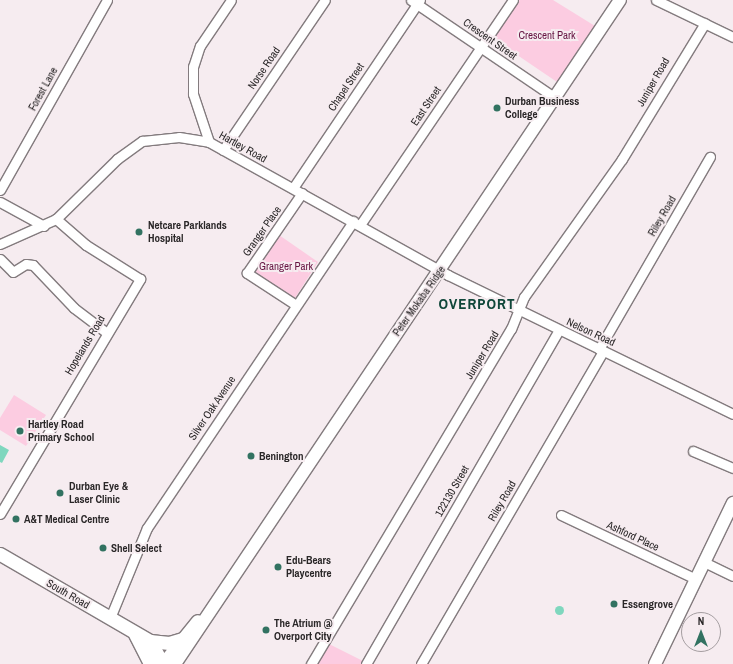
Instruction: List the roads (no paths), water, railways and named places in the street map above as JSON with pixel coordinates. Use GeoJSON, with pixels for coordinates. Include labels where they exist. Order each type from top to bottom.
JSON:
{"type":"FeatureCollection","features":[{"type":"Feature","properties":{"kind":"main road","name":"South Road"},"geometry":{"type":"LineString","coordinates":[[0,554],[135,634],[150,641]]}},
{"type":"Feature","properties":{"kind":"main road"},"geometry":{"type":"LineString","coordinates":[[135,634],[150,664]]}},
{"type":"Feature","properties":{"kind":"main road"},"geometry":{"type":"LineString","coordinates":[[150,641],[169,643],[182,639]]}},
{"type":"Feature","properties":{"kind":"main road"},"geometry":{"type":"LineString","coordinates":[[150,641],[163,664]]}},
{"type":"Feature","properties":{"kind":"street","name":"Forest Lane"},"geometry":{"type":"LineString","coordinates":[[0,190],[107,0]]}},
{"type":"Feature","properties":{"kind":"street"},"geometry":{"type":"LineString","coordinates":[[209,142],[193,94],[193,66],[200,46],[231,0]]}},
{"type":"Feature","properties":{"kind":"street","name":"Norse Road"},"geometry":{"type":"LineString","coordinates":[[223,150],[324,0]]}},
{"type":"Feature","properties":{"kind":"street","name":"East Street"},"geometry":{"type":"LineString","coordinates":[[357,224],[513,0]]}},
{"type":"Feature","properties":{"kind":"street"},"geometry":{"type":"LineString","coordinates":[[656,0],[733,37]]}},
{"type":"Feature","properties":{"kind":"street","name":"Crescent Street"},"geometry":{"type":"LineString","coordinates":[[416,1],[555,98]]}},
{"type":"Feature","properties":{"kind":"street","name":"Chapel Street"},"geometry":{"type":"LineString","coordinates":[[293,188],[416,1]]}},
{"type":"Feature","properties":{"kind":"street","name":"Peter Mokaba Ridge"},"geometry":{"type":"LineString","coordinates":[[175,664],[218,597],[621,1]]}},
{"type":"Feature","properties":{"kind":"street","name":"Juniper Road"},"geometry":{"type":"LineString","coordinates":[[311,664],[521,311],[524,297],[622,159],[705,23]]}},
{"type":"Feature","properties":{"kind":"street","name":"Hartley Road"},"geometry":{"type":"LineString","coordinates":[[0,244],[44,226],[56,219],[117,159],[142,140],[179,136],[209,142],[440,270]]}},
{"type":"Feature","properties":{"kind":"street","name":"Riley Road"},"geometry":{"type":"LineString","coordinates":[[421,664],[710,157]]}},
{"type":"Feature","properties":{"kind":"street","name":"Granger Place"},"geometry":{"type":"LineString","coordinates":[[296,305],[247,273],[302,193]]}},
{"type":"Feature","properties":{"kind":"street"},"geometry":{"type":"LineString","coordinates":[[0,202],[44,226]]}},
{"type":"Feature","properties":{"kind":"street","name":"Hopelands Road"},"geometry":{"type":"LineString","coordinates":[[0,514],[140,279],[86,245],[56,219]]}},
{"type":"Feature","properties":{"kind":"street","name":"Silver Oak Avenue"},"geometry":{"type":"LineString","coordinates":[[110,618],[147,528],[296,305],[357,224]]}},
{"type":"Feature","properties":{"kind":"street"},"geometry":{"type":"LineString","coordinates":[[0,259],[13,272],[26,264],[33,265],[74,308],[107,333]]}},
{"type":"Feature","properties":{"kind":"street","name":"Nelson Road"},"geometry":{"type":"LineString","coordinates":[[440,270],[559,330],[733,414]]}},
{"type":"Feature","properties":{"kind":"street","name":"122130 Street"},"geometry":{"type":"LineString","coordinates":[[366,664],[559,330]]}},
{"type":"Feature","properties":{"kind":"street"},"geometry":{"type":"LineString","coordinates":[[693,451],[733,468]]}},
{"type":"Feature","properties":{"kind":"street"},"geometry":{"type":"LineString","coordinates":[[655,664],[733,503]]}},
{"type":"Feature","properties":{"kind":"street","name":"Ashford Place"},"geometry":{"type":"LineString","coordinates":[[561,515],[696,579]]}},
{"type":"Feature","properties":{"kind":"street"},"geometry":{"type":"LineString","coordinates":[[704,562],[733,576]]}},
{"type":"Feature","properties":{"kind":"street","name":"Peter Mokaba Ridge"},"geometry":{"type":"LineString","coordinates":[[163,664],[218,597]]}},
{"type":"Feature","properties":{"kind":"place","name":"Durban Business College"},"geometry":{"type":"Point","coordinates":[497,108]}},
{"type":"Feature","properties":{"kind":"place","name":"Netcare Parklands Hospital"},"geometry":{"type":"Point","coordinates":[139,232]}},
{"type":"Feature","properties":{"kind":"place","name":"Hartley Road Primary School"},"geometry":{"type":"Point","coordinates":[20,431]}},
{"type":"Feature","properties":{"kind":"place","name":"Benington"},"geometry":{"type":"Point","coordinates":[251,456]}},
{"type":"Feature","properties":{"kind":"place","name":"Durban Eye & Laser Clinic"},"geometry":{"type":"Point","coordinates":[60,493]}},
{"type":"Feature","properties":{"kind":"place","name":"A&T Medical Centre"},"geometry":{"type":"Point","coordinates":[16,519]}},
{"type":"Feature","properties":{"kind":"place","name":"Shell Select"},"geometry":{"type":"Point","coordinates":[103,548]}},
{"type":"Feature","properties":{"kind":"place","name":"Edu-Bears Playcentre"},"geometry":{"type":"Point","coordinates":[278,567]}},
{"type":"Feature","properties":{"kind":"place","name":"Essengrove"},"geometry":{"type":"Point","coordinates":[614,604]}},
{"type":"Feature","properties":{"kind":"place","name":"The Atrium @ Overport City"},"geometry":{"type":"Point","coordinates":[266,630]}},
{"type":"Feature","properties":{"kind":"district","name":"OVERPORT"},"geometry":{"type":"Point","coordinates":[477,304]}},
{"type":"Feature","properties":{"kind":"park label","name":"Crescent Park"},"geometry":{"type":"Point","coordinates":[547,35]}},
{"type":"Feature","properties":{"kind":"park label","name":"Granger Park"},"geometry":{"type":"Point","coordinates":[286,266]}}]}
